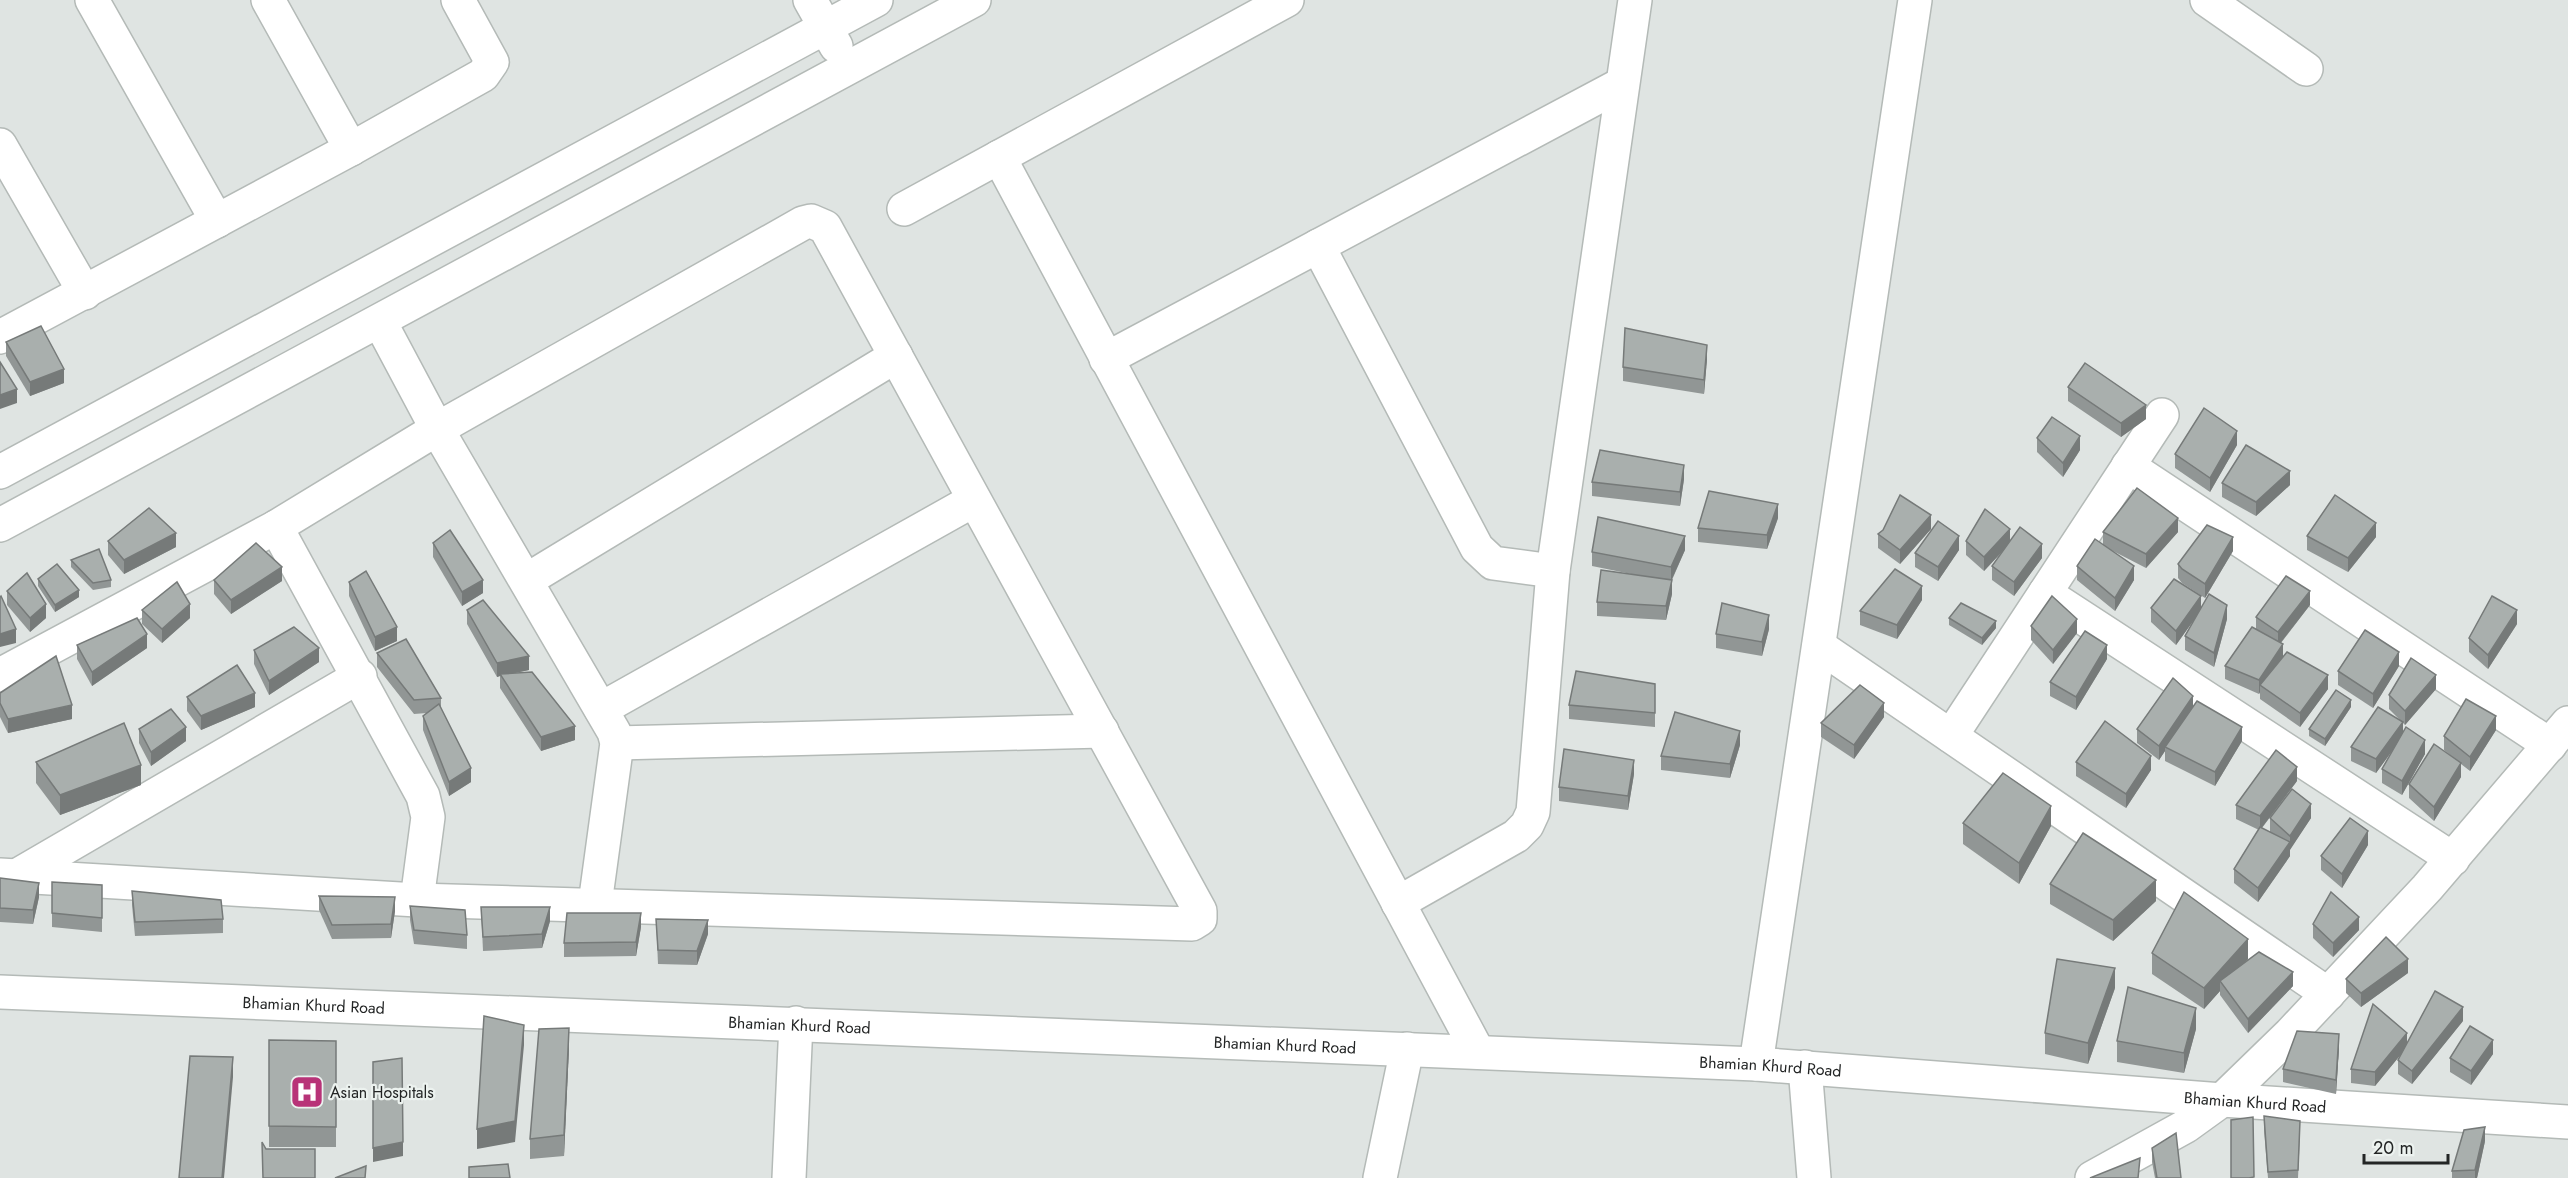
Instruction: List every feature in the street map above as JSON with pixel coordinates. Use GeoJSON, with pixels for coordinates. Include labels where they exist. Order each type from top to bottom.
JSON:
{"type":"FeatureCollection","features":[{"type":"Feature","properties":{"kind":"street"},"geometry":{"type":"LineString","coordinates":[[92,0],[217,221]]}},
{"type":"Feature","properties":{"kind":"street"},"geometry":{"type":"LineString","coordinates":[[268,0],[351,149]]}},
{"type":"Feature","properties":{"kind":"street"},"geometry":{"type":"LineString","coordinates":[[0,337],[351,149],[483,75],[489,70],[492,62],[458,0]]}},
{"type":"Feature","properties":{"kind":"street"},"geometry":{"type":"LineString","coordinates":[[0,472],[818,14],[876,0]]}},
{"type":"Feature","properties":{"kind":"street"},"geometry":{"type":"LineString","coordinates":[[0,525],[974,0]]}},
{"type":"Feature","properties":{"kind":"street"},"geometry":{"type":"LineString","coordinates":[[904,209],[1287,0]]}},
{"type":"Feature","properties":{"kind":"street"},"geometry":{"type":"LineString","coordinates":[[1398,903],[1516,836],[1527,825],[1533,812],[1553,571],[1635,0]]}},
{"type":"Feature","properties":{"kind":"street"},"geometry":{"type":"LineString","coordinates":[[1756,1064],[1915,0]]}},
{"type":"Feature","properties":{"kind":"street"},"geometry":{"type":"LineString","coordinates":[[2207,0],[2249,11],[2306,69]]}},
{"type":"Feature","properties":{"kind":"street"},"geometry":{"type":"LineString","coordinates":[[818,14],[849,69]]}},
{"type":"Feature","properties":{"kind":"street"},"geometry":{"type":"LineString","coordinates":[[1106,359],[1622,84]]}},
{"type":"Feature","properties":{"kind":"street"},"geometry":{"type":"LineString","coordinates":[[1,148],[85,293]]}},
{"type":"Feature","properties":{"kind":"street"},"geometry":{"type":"LineString","coordinates":[[999,157],[1478,1052]]}},
{"type":"Feature","properties":{"kind":"street"},"geometry":{"type":"LineString","coordinates":[[0,675],[276,527],[437,429],[803,223],[811,221],[825,227],[1200,911],[1200,919],[1192,924],[417,900],[9,875]]}},
{"type":"Feature","properties":{"kind":"street"},"geometry":{"type":"LineString","coordinates":[[1318,246],[1477,548],[1493,563],[1553,571]]}},
{"type":"Feature","properties":{"kind":"street"},"geometry":{"type":"LineString","coordinates":[[380,322],[437,429],[614,732],[617,744],[595,904]]}},
{"type":"Feature","properties":{"kind":"street"},"geometry":{"type":"LineString","coordinates":[[527,580],[896,356]]}},
{"type":"Feature","properties":{"kind":"street"},"geometry":{"type":"LineString","coordinates":[[1951,736],[2162,415]]}},
{"type":"Feature","properties":{"kind":"street"},"geometry":{"type":"LineString","coordinates":[[2092,1178],[2186,1126],[2222,1100],[2328,994],[2452,859],[2559,734],[2128,466]]}},
{"type":"Feature","properties":{"kind":"street"},"geometry":{"type":"LineString","coordinates":[[601,708],[974,500]]}},
{"type":"Feature","properties":{"kind":"street"},"geometry":{"type":"LineString","coordinates":[[276,527],[360,676],[423,796],[428,817],[417,900]]}},
{"type":"Feature","properties":{"kind":"street"},"geometry":{"type":"LineString","coordinates":[[2045,593],[2452,859]]}},
{"type":"Feature","properties":{"kind":"street"},"geometry":{"type":"LineString","coordinates":[[1819,646],[2328,994]]}},
{"type":"Feature","properties":{"kind":"street"},"geometry":{"type":"LineString","coordinates":[[9,875],[360,676]]}},
{"type":"Feature","properties":{"kind":"street"},"geometry":{"type":"LineString","coordinates":[[617,744],[1102,731]]}},
{"type":"Feature","properties":{"kind":"street","name":"Bhamian Khurd Road"},"geometry":{"type":"LineString","coordinates":[[0,992],[1756,1064],[2222,1100],[2568,1122]]}},
{"type":"Feature","properties":{"kind":"street"},"geometry":{"type":"LineString","coordinates":[[789,1178],[796,1023]]}},
{"type":"Feature","properties":{"kind":"street"},"geometry":{"type":"LineString","coordinates":[[1380,1178],[1407,1048]]}},
{"type":"Feature","properties":{"kind":"street"},"geometry":{"type":"LineString","coordinates":[[1805,1067],[1814,1178]]}},
{"type":"Feature","properties":{"kind":"building"},"geometry":{"type":"Polygon","coordinates":[[[41,326],[64,369],[30,382],[6,342],[41,326]]]}},
{"type":"Feature","properties":{"kind":"building"},"geometry":{"type":"Polygon","coordinates":[[[1625,328],[1707,345],[1704,380],[1623,367],[1625,328]]]}},
{"type":"Feature","properties":{"kind":"building"},"geometry":{"type":"Polygon","coordinates":[[[0,362],[17,389],[0,395],[0,362]]]}},
{"type":"Feature","properties":{"kind":"building"},"geometry":{"type":"Polygon","coordinates":[[[2085,363],[2146,405],[2121,423],[2068,387],[2085,363]]]}},
{"type":"Feature","properties":{"kind":"building"},"geometry":{"type":"Polygon","coordinates":[[[2204,408],[2237,431],[2210,478],[2175,454],[2204,408]]]}},
{"type":"Feature","properties":{"kind":"building"},"geometry":{"type":"Polygon","coordinates":[[[2052,417],[2080,436],[2063,463],[2037,438],[2052,417]]]}},
{"type":"Feature","properties":{"kind":"building"},"geometry":{"type":"Polygon","coordinates":[[[2246,445],[2290,471],[2256,502],[2222,483],[2246,445]]]}},
{"type":"Feature","properties":{"kind":"building"},"geometry":{"type":"Polygon","coordinates":[[[1600,450],[1684,465],[1680,492],[1592,482],[1600,450]]]}},
{"type":"Feature","properties":{"kind":"building"},"geometry":{"type":"Polygon","coordinates":[[[2137,488],[2178,518],[2146,554],[2103,532],[2137,488]]]}},
{"type":"Feature","properties":{"kind":"building"},"geometry":{"type":"Polygon","coordinates":[[[1709,491],[1778,504],[1767,535],[1698,528],[1709,491]]]}},
{"type":"Feature","properties":{"kind":"building"},"geometry":{"type":"Polygon","coordinates":[[[1900,495],[1931,515],[1900,550],[1878,534],[1883,530],[1900,495]]]}},
{"type":"Feature","properties":{"kind":"building"},"geometry":{"type":"Polygon","coordinates":[[[2335,495],[2376,523],[2348,558],[2307,536],[2335,495]]]}},
{"type":"Feature","properties":{"kind":"building"},"geometry":{"type":"Polygon","coordinates":[[[149,508],[176,533],[124,560],[108,541],[149,508]]]}},
{"type":"Feature","properties":{"kind":"building"},"geometry":{"type":"Polygon","coordinates":[[[1985,509],[2010,529],[1984,557],[1966,541],[1985,509]]]}},
{"type":"Feature","properties":{"kind":"building"},"geometry":{"type":"Polygon","coordinates":[[[1598,517],[1685,536],[1671,567],[1592,552],[1598,517]]]}},
{"type":"Feature","properties":{"kind":"building"},"geometry":{"type":"Polygon","coordinates":[[[1938,521],[1959,536],[1938,567],[1915,553],[1938,521]]]}},
{"type":"Feature","properties":{"kind":"building"},"geometry":{"type":"Polygon","coordinates":[[[2207,525],[2233,537],[2205,584],[2178,564],[2207,525]]]}},
{"type":"Feature","properties":{"kind":"building"},"geometry":{"type":"Polygon","coordinates":[[[2020,527],[2042,544],[2014,582],[1992,566],[2020,527]]]}},
{"type":"Feature","properties":{"kind":"building"},"geometry":{"type":"Polygon","coordinates":[[[450,530],[483,580],[462,592],[433,543],[450,530]]]}},
{"type":"Feature","properties":{"kind":"building"},"geometry":{"type":"Polygon","coordinates":[[[2095,539],[2134,566],[2115,598],[2077,566],[2095,539]]]}},
{"type":"Feature","properties":{"kind":"building"},"geometry":{"type":"Polygon","coordinates":[[[256,543],[282,567],[231,600],[214,580],[256,543]]]}},
{"type":"Feature","properties":{"kind":"building"},"geometry":{"type":"Polygon","coordinates":[[[99,549],[111,580],[93,583],[71,560],[99,549]]]}},
{"type":"Feature","properties":{"kind":"building"},"geometry":{"type":"Polygon","coordinates":[[[57,564],[79,590],[55,605],[38,579],[57,564]]]}},
{"type":"Feature","properties":{"kind":"building"},"geometry":{"type":"Polygon","coordinates":[[[1895,569],[1922,586],[1897,625],[1860,611],[1895,569]]]}},
{"type":"Feature","properties":{"kind":"building"},"geometry":{"type":"Polygon","coordinates":[[[1601,570],[1672,580],[1666,606],[1597,602],[1601,570]]]}},
{"type":"Feature","properties":{"kind":"building"},"geometry":{"type":"Polygon","coordinates":[[[366,571],[397,627],[375,637],[349,582],[366,571]]]}},
{"type":"Feature","properties":{"kind":"building"},"geometry":{"type":"Polygon","coordinates":[[[27,573],[46,604],[30,618],[7,591],[27,573]]]}},
{"type":"Feature","properties":{"kind":"building"},"geometry":{"type":"Polygon","coordinates":[[[2286,576],[2310,591],[2278,632],[2256,617],[2286,576]]]}},
{"type":"Feature","properties":{"kind":"building"},"geometry":{"type":"Polygon","coordinates":[[[2174,579],[2201,596],[2176,631],[2151,608],[2174,579]]]}},
{"type":"Feature","properties":{"kind":"building"},"geometry":{"type":"Polygon","coordinates":[[[177,582],[190,604],[162,629],[142,610],[177,582]]]}},
{"type":"Feature","properties":{"kind":"building"},"geometry":{"type":"Polygon","coordinates":[[[2209,594],[2227,605],[2214,653],[2185,636],[2209,594]]]}},
{"type":"Feature","properties":{"kind":"building"},"geometry":{"type":"Polygon","coordinates":[[[2052,596],[2077,619],[2053,650],[2031,626],[2052,596]]]}},
{"type":"Feature","properties":{"kind":"building"},"geometry":{"type":"Polygon","coordinates":[[[2492,596],[2517,610],[2488,655],[2469,638],[2492,596]]]}},
{"type":"Feature","properties":{"kind":"building"},"geometry":{"type":"Polygon","coordinates":[[[0,597],[16,629],[0,634],[0,597]]]}},
{"type":"Feature","properties":{"kind":"building"},"geometry":{"type":"Polygon","coordinates":[[[483,600],[529,656],[497,663],[467,610],[483,600]]]}},
{"type":"Feature","properties":{"kind":"building"},"geometry":{"type":"Polygon","coordinates":[[[1722,603],[1769,615],[1762,642],[1716,634],[1722,603]]]}},
{"type":"Feature","properties":{"kind":"building"},"geometry":{"type":"Polygon","coordinates":[[[1961,603],[1996,621],[1982,638],[1949,618],[1961,603]]]}},
{"type":"Feature","properties":{"kind":"building"},"geometry":{"type":"Polygon","coordinates":[[[137,618],[147,634],[92,672],[77,645],[137,618]]]}},
{"type":"Feature","properties":{"kind":"building"},"geometry":{"type":"Polygon","coordinates":[[[294,627],[319,648],[269,681],[254,650],[294,627]]]}},
{"type":"Feature","properties":{"kind":"building"},"geometry":{"type":"Polygon","coordinates":[[[2252,627],[2283,644],[2259,680],[2225,666],[2252,627]]]}},
{"type":"Feature","properties":{"kind":"building"},"geometry":{"type":"Polygon","coordinates":[[[2365,630],[2399,652],[2373,694],[2338,671],[2365,630]]]}},
{"type":"Feature","properties":{"kind":"building"},"geometry":{"type":"Polygon","coordinates":[[[2085,631],[2107,645],[2076,697],[2050,682],[2085,631]]]}},
{"type":"Feature","properties":{"kind":"building"},"geometry":{"type":"Polygon","coordinates":[[[406,639],[441,698],[414,700],[377,653],[406,639]]]}},
{"type":"Feature","properties":{"kind":"building"},"geometry":{"type":"Polygon","coordinates":[[[2287,652],[2328,675],[2300,713],[2260,685],[2287,652]]]}},
{"type":"Feature","properties":{"kind":"building"},"geometry":{"type":"Polygon","coordinates":[[[56,656],[72,705],[8,719],[0,703],[0,693],[56,656]]]}},
{"type":"Feature","properties":{"kind":"building"},"geometry":{"type":"Polygon","coordinates":[[[2411,658],[2436,675],[2405,711],[2389,695],[2411,658]]]}},
{"type":"Feature","properties":{"kind":"building"},"geometry":{"type":"Polygon","coordinates":[[[237,665],[255,693],[201,716],[187,697],[237,665]]]}},
{"type":"Feature","properties":{"kind":"building"},"geometry":{"type":"Polygon","coordinates":[[[1576,671],[1655,684],[1655,713],[1569,705],[1576,671]]]}},
{"type":"Feature","properties":{"kind":"building"},"geometry":{"type":"Polygon","coordinates":[[[532,672],[575,726],[541,737],[500,674],[532,672]]]}},
{"type":"Feature","properties":{"kind":"building"},"geometry":{"type":"Polygon","coordinates":[[[2173,678],[2193,696],[2159,746],[2137,729],[2173,678]]]}},
{"type":"Feature","properties":{"kind":"building"},"geometry":{"type":"Polygon","coordinates":[[[1860,685],[1884,703],[1854,745],[1821,723],[1860,685]]]}},
{"type":"Feature","properties":{"kind":"building"},"geometry":{"type":"Polygon","coordinates":[[[2336,690],[2351,700],[2325,739],[2309,729],[2336,690]]]}},
{"type":"Feature","properties":{"kind":"building"},"geometry":{"type":"Polygon","coordinates":[[[2466,699],[2496,716],[2470,757],[2444,736],[2466,699]]]}},
{"type":"Feature","properties":{"kind":"building"},"geometry":{"type":"Polygon","coordinates":[[[2197,701],[2242,727],[2215,772],[2165,747],[2197,701]]]}},
{"type":"Feature","properties":{"kind":"building"},"geometry":{"type":"Polygon","coordinates":[[[439,704],[471,768],[449,782],[423,716],[439,704]]]}},
{"type":"Feature","properties":{"kind":"building"},"geometry":{"type":"Polygon","coordinates":[[[2378,707],[2403,722],[2376,759],[2351,747],[2378,707]]]}},
{"type":"Feature","properties":{"kind":"building"},"geometry":{"type":"Polygon","coordinates":[[[171,709],[186,727],[151,752],[139,729],[171,709]]]}},
{"type":"Feature","properties":{"kind":"building"},"geometry":{"type":"Polygon","coordinates":[[[1675,712],[1740,731],[1730,764],[1661,756],[1675,712]]]}},
{"type":"Feature","properties":{"kind":"building"},"geometry":{"type":"Polygon","coordinates":[[[2105,721],[2151,756],[2126,794],[2076,762],[2105,721]]]}},
{"type":"Feature","properties":{"kind":"building"},"geometry":{"type":"Polygon","coordinates":[[[124,723],[141,765],[60,795],[36,762],[124,723]]]}},
{"type":"Feature","properties":{"kind":"building"},"geometry":{"type":"Polygon","coordinates":[[[2406,727],[2425,740],[2402,781],[2382,769],[2406,727]]]}},
{"type":"Feature","properties":{"kind":"building"},"geometry":{"type":"Polygon","coordinates":[[[2434,744],[2461,763],[2434,807],[2409,784],[2434,744]]]}},
{"type":"Feature","properties":{"kind":"building"},"geometry":{"type":"Polygon","coordinates":[[[1564,749],[1634,760],[1628,796],[1559,787],[1564,749]]]}},
{"type":"Feature","properties":{"kind":"building"},"geometry":{"type":"Polygon","coordinates":[[[2276,750],[2297,767],[2260,816],[2236,805],[2276,750]]]}},
{"type":"Feature","properties":{"kind":"building"},"geometry":{"type":"Polygon","coordinates":[[[2003,773],[2051,806],[2019,863],[1963,823],[2003,773]]]}},
{"type":"Feature","properties":{"kind":"building"},"geometry":{"type":"Polygon","coordinates":[[[2292,789],[2311,804],[2290,836],[2270,818],[2292,789]]]}},
{"type":"Feature","properties":{"kind":"building"},"geometry":{"type":"Polygon","coordinates":[[[2350,818],[2368,831],[2342,874],[2321,856],[2350,818]]]}},
{"type":"Feature","properties":{"kind":"building"},"geometry":{"type":"Polygon","coordinates":[[[2260,827],[2290,842],[2258,888],[2234,869],[2260,827]]]}},
{"type":"Feature","properties":{"kind":"building"},"geometry":{"type":"Polygon","coordinates":[[[2083,833],[2156,880],[2113,920],[2050,884],[2083,833]]]}},
{"type":"Feature","properties":{"kind":"building"},"geometry":{"type":"Polygon","coordinates":[[[0,878],[39,883],[33,910],[0,908],[0,878]]]}},
{"type":"Feature","properties":{"kind":"building"},"geometry":{"type":"Polygon","coordinates":[[[52,882],[102,885],[102,918],[52,913],[52,882]]]}},
{"type":"Feature","properties":{"kind":"building"},"geometry":{"type":"Polygon","coordinates":[[[132,891],[221,900],[223,919],[135,922],[132,891]]]}},
{"type":"Feature","properties":{"kind":"building"},"geometry":{"type":"Polygon","coordinates":[[[2184,892],[2248,939],[2204,988],[2152,953],[2184,892]]]}},
{"type":"Feature","properties":{"kind":"building"},"geometry":{"type":"Polygon","coordinates":[[[2331,892],[2359,917],[2333,943],[2313,924],[2331,892]]]}},
{"type":"Feature","properties":{"kind":"building"},"geometry":{"type":"Polygon","coordinates":[[[319,896],[395,897],[391,924],[332,925],[319,896]]]}},
{"type":"Feature","properties":{"kind":"building"},"geometry":{"type":"Polygon","coordinates":[[[410,906],[465,910],[467,935],[414,930],[410,906]]]}},
{"type":"Feature","properties":{"kind":"building"},"geometry":{"type":"Polygon","coordinates":[[[481,907],[550,907],[542,934],[483,937],[481,907]]]}},
{"type":"Feature","properties":{"kind":"building"},"geometry":{"type":"Polygon","coordinates":[[[567,913],[641,913],[636,942],[564,943],[567,913]]]}},
{"type":"Feature","properties":{"kind":"building"},"geometry":{"type":"Polygon","coordinates":[[[656,919],[708,920],[697,951],[658,950],[656,919]]]}},
{"type":"Feature","properties":{"kind":"building"},"geometry":{"type":"Polygon","coordinates":[[[2386,937],[2408,959],[2361,993],[2346,979],[2386,937]]]}},
{"type":"Feature","properties":{"kind":"building"},"geometry":{"type":"Polygon","coordinates":[[[2259,952],[2293,972],[2248,1019],[2220,981],[2259,952]]]}},
{"type":"Feature","properties":{"kind":"building"},"geometry":{"type":"Polygon","coordinates":[[[2057,959],[2115,968],[2088,1043],[2045,1033],[2057,959]]]}},
{"type":"Feature","properties":{"kind":"building"},"geometry":{"type":"Polygon","coordinates":[[[2128,987],[2196,1008],[2184,1053],[2117,1041],[2128,987]]]}},
{"type":"Feature","properties":{"kind":"building"},"geometry":{"type":"Polygon","coordinates":[[[2435,991],[2463,1007],[2412,1071],[2398,1060],[2435,991]]]}},
{"type":"Feature","properties":{"kind":"building"},"geometry":{"type":"Polygon","coordinates":[[[2373,1004],[2407,1033],[2375,1072],[2351,1069],[2373,1004]]]}},
{"type":"Feature","properties":{"kind":"building"},"geometry":{"type":"Polygon","coordinates":[[[484,1016],[524,1025],[515,1121],[477,1129],[484,1016]]]}},
{"type":"Feature","properties":{"kind":"building"},"geometry":{"type":"Polygon","coordinates":[[[2470,1026],[2493,1040],[2471,1071],[2450,1058],[2470,1026]]]}},
{"type":"Feature","properties":{"kind":"building"},"geometry":{"type":"Polygon","coordinates":[[[569,1028],[564,1135],[530,1139],[539,1029],[569,1028]]]}},
{"type":"Feature","properties":{"kind":"building"},"geometry":{"type":"Polygon","coordinates":[[[2297,1031],[2339,1034],[2336,1080],[2283,1069],[2297,1031]]]}},
{"type":"Feature","properties":{"kind":"building"},"geometry":{"type":"Polygon","coordinates":[[[269,1040],[336,1041],[336,1127],[269,1126],[269,1040]]]}},
{"type":"Feature","properties":{"kind":"building"},"geometry":{"type":"Polygon","coordinates":[[[190,1056],[233,1057],[222,1178],[179,1178],[190,1056]]]}},
{"type":"Feature","properties":{"kind":"building"},"geometry":{"type":"Polygon","coordinates":[[[402,1058],[403,1142],[373,1148],[373,1062],[402,1058]]]}},
{"type":"Feature","properties":{"kind":"building"},"geometry":{"type":"Polygon","coordinates":[[[2264,1116],[2300,1121],[2298,1170],[2268,1172],[2264,1116]]]}},
{"type":"Feature","properties":{"kind":"building"},"geometry":{"type":"Polygon","coordinates":[[[2253,1117],[2254,1177],[2231,1178],[2231,1120],[2253,1117]]]}},
{"type":"Feature","properties":{"kind":"building"},"geometry":{"type":"Polygon","coordinates":[[[2485,1127],[2475,1170],[2452,1171],[2464,1130],[2485,1127]]]}},
{"type":"Feature","properties":{"kind":"building"},"geometry":{"type":"Polygon","coordinates":[[[2176,1133],[2181,1178],[2157,1178],[2152,1148],[2176,1133]]]}},
{"type":"Feature","properties":{"kind":"building"},"geometry":{"type":"Polygon","coordinates":[[[262,1142],[266,1149],[315,1149],[315,1178],[263,1178],[262,1142]]]}},
{"type":"Feature","properties":{"kind":"building"},"geometry":{"type":"Polygon","coordinates":[[[2140,1158],[2138,1178],[2090,1178],[2140,1158]]]}},
{"type":"Feature","properties":{"kind":"building"},"geometry":{"type":"Polygon","coordinates":[[[508,1164],[510,1178],[469,1178],[469,1167],[508,1164]]]}},
{"type":"Feature","properties":{"kind":"building"},"geometry":{"type":"Polygon","coordinates":[[[366,1166],[365,1178],[335,1178],[366,1166]]]}},
{"type":"Feature","properties":{"kind":"place","name":"Asian Hospitals"},"geometry":{"type":"Point","coordinates":[307,1092]}}]}
